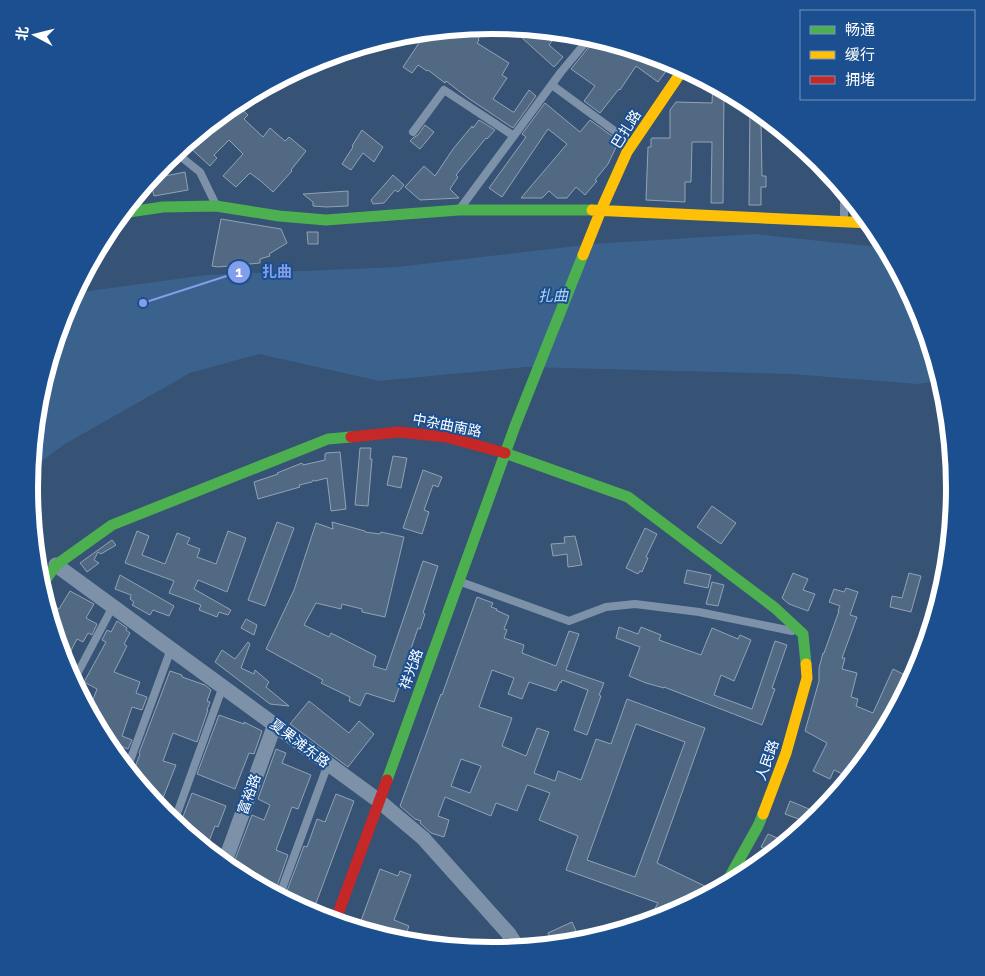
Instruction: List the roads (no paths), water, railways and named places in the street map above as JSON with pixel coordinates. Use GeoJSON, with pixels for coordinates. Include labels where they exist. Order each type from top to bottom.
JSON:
{"type":"FeatureCollection","features":[{"type":"Feature","properties":{"kind":"street","name":"巴扎路"},"geometry":{"type":"LineString","coordinates":[[515,426],[602,210],[628,152],[680,75]]}},
{"type":"Feature","properties":{"kind":"street"},"geometry":{"type":"LineString","coordinates":[[132,212],[163,207],[216,206],[279,216],[326,220],[459,210],[602,210],[861,223]]}},
{"type":"Feature","properties":{"kind":"street","name":"祥光路"},"geometry":{"type":"LineString","coordinates":[[338,915],[515,426]]}},
{"type":"Feature","properties":{"kind":"street","name":"中杂曲南路"},"geometry":{"type":"LineString","coordinates":[[47,577],[56,565],[112,525],[328,440],[398,432],[446,437],[505,453],[628,497],[775,608],[803,634]]}},
{"type":"Feature","properties":{"kind":"street","name":"夏果滩东路"},"geometry":{"type":"LineString","coordinates":[[56,565],[379,801],[423,838],[513,941]]}},
{"type":"Feature","properties":{"kind":"street","name":"人民路"},"geometry":{"type":"LineString","coordinates":[[731,874],[758,826],[786,753],[807,678],[803,634]]}},
{"type":"Feature","properties":{"kind":"street","name":"富裕路"},"geometry":{"type":"LineString","coordinates":[[227,856],[275,724]]}},
{"type":"Feature","properties":{"kind":"lane"},"geometry":{"type":"LineString","coordinates":[[459,210],[585,43]]}},
{"type":"Feature","properties":{"kind":"lane"},"geometry":{"type":"LineString","coordinates":[[552,85],[633,144]]}},
{"type":"Feature","properties":{"kind":"lane"},"geometry":{"type":"LineString","coordinates":[[413,132],[444,90],[514,136]]}},
{"type":"Feature","properties":{"kind":"lane"},"geometry":{"type":"LineString","coordinates":[[181,157],[200,172],[216,206]]}},
{"type":"Feature","properties":{"kind":"lane"},"geometry":{"type":"LineString","coordinates":[[844,200],[844,222]]}},
{"type":"Feature","properties":{"kind":"lane"},"geometry":{"type":"LineString","coordinates":[[459,581],[569,620],[606,607],[635,604],[699,612],[803,634]]}},
{"type":"Feature","properties":{"kind":"lane"},"geometry":{"type":"LineString","coordinates":[[78,673],[113,606]]}},
{"type":"Feature","properties":{"kind":"lane"},"geometry":{"type":"LineString","coordinates":[[130,762],[171,649]]}},
{"type":"Feature","properties":{"kind":"lane"},"geometry":{"type":"LineString","coordinates":[[177,814],[223,686]]}},
{"type":"Feature","properties":{"kind":"lane"},"geometry":{"type":"LineString","coordinates":[[281,890],[328,764]]}},
{"type":"Feature","properties":{"kind":"lane"},"geometry":{"type":"LineString","coordinates":[[505,942],[508,934]]}},
{"type":"Feature","properties":{"kind":"water"},"geometry":{"type":"Polygon","coordinates":[[[754,234],[877,247],[900,287],[912,314],[923,342],[934,382],[917,384],[791,374],[526,367],[379,381],[259,354],[190,373],[65,444],[39,463],[42,429],[54,370],[62,342],[83,292],[206,275],[397,267],[592,244],[754,234]]]}},
{"type":"Feature","properties":{"kind":"place","name":"扎曲"},"geometry":{"type":"Point","coordinates":[143,303]}}]}
